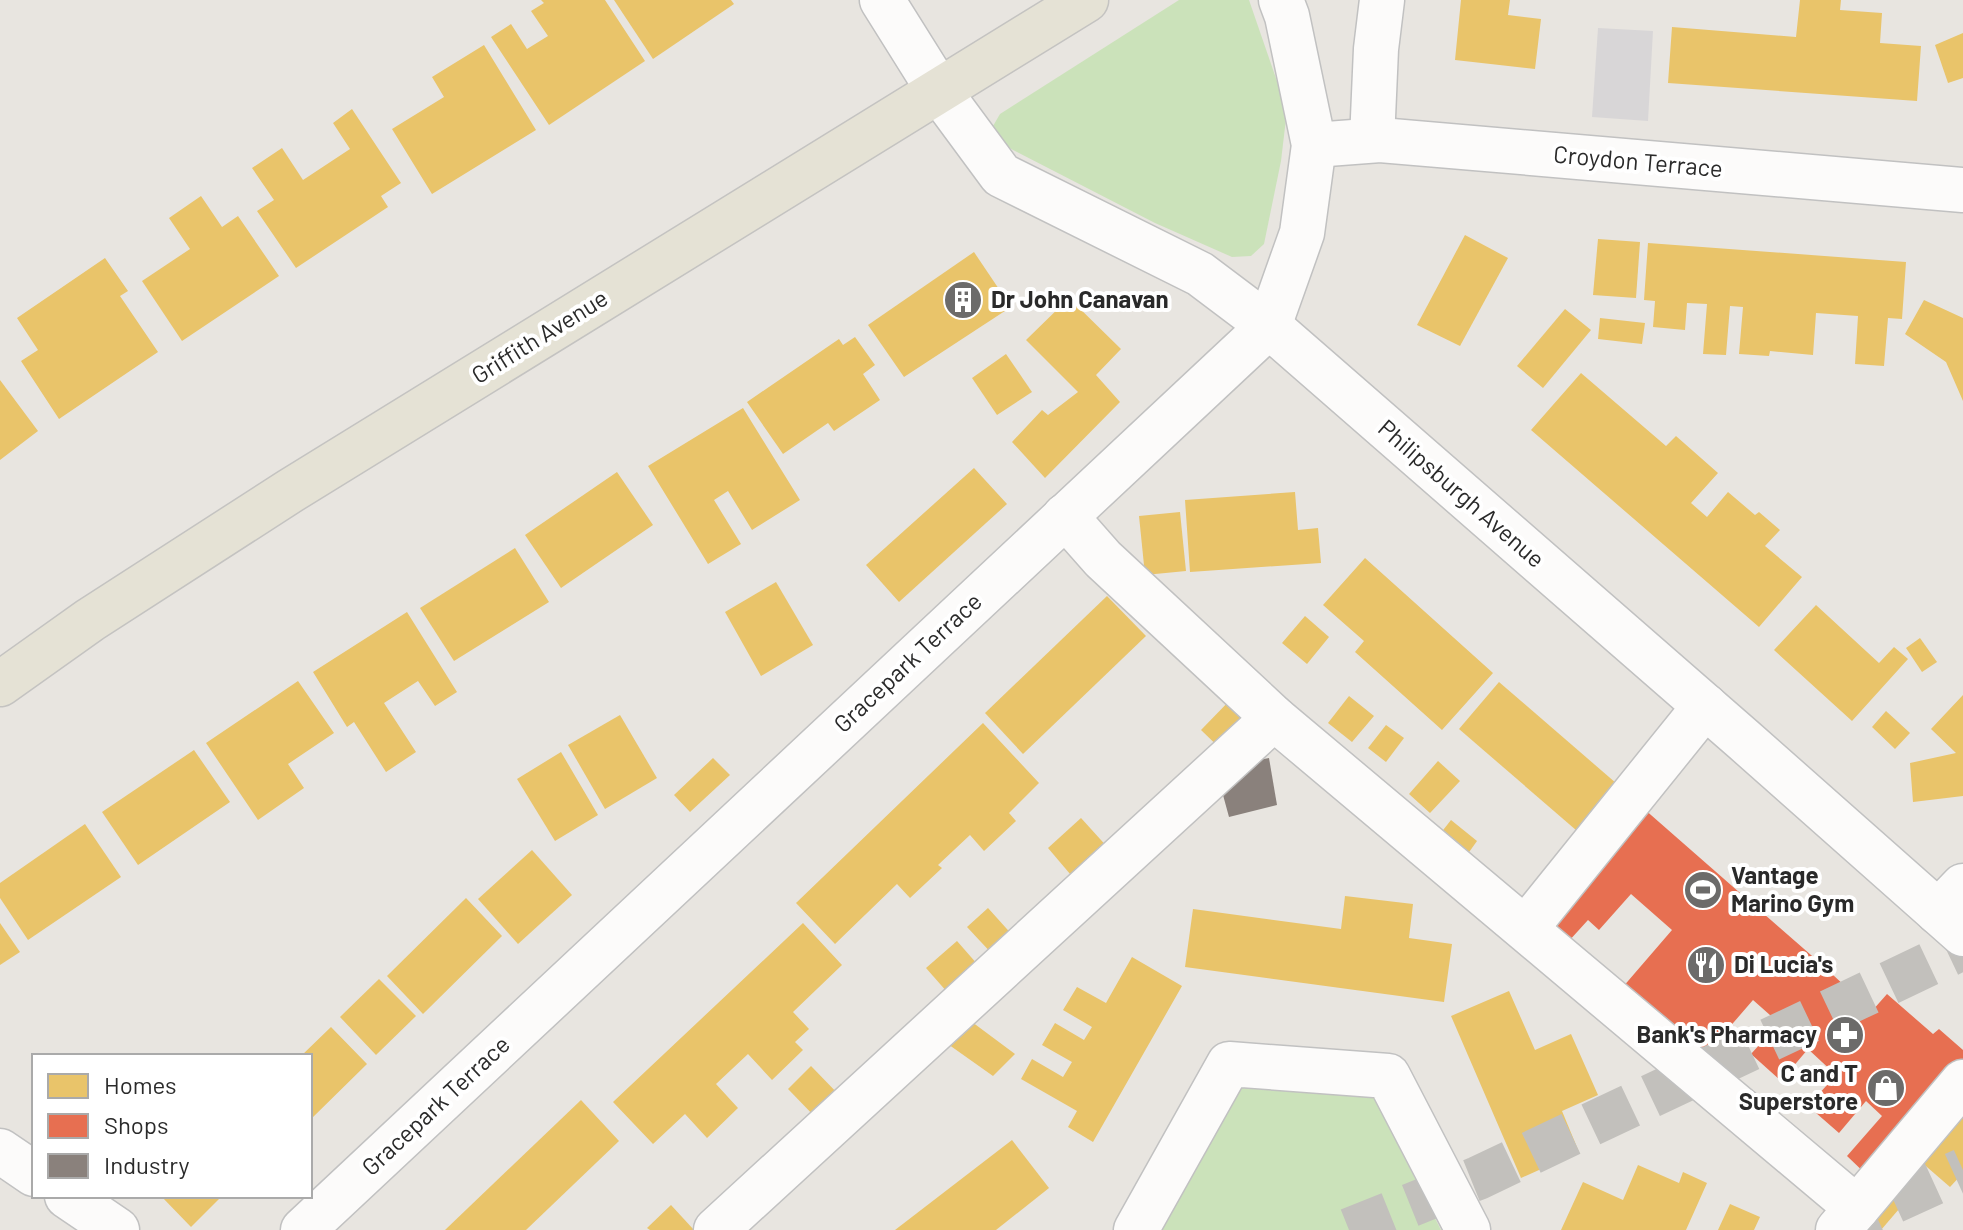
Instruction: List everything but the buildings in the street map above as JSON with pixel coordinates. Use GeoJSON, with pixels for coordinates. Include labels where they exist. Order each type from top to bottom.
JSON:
{"type":"FeatureCollection","features":[{"type":"Feature","properties":{"kind":"main road","name":"Griffith Avenue"},"geometry":{"type":"LineString","coordinates":[[0,684],[90,620],[290,491],[1086,0]]}},
{"type":"Feature","properties":{"kind":"street","name":"Philipsburgh Avenue"},"geometry":{"type":"LineString","coordinates":[[882,0],[939,91],[1001,175],[1200,274],[1269,326],[1705,706],[1955,911]]}},
{"type":"Feature","properties":{"kind":"street","name":"Gracepark Terrace"},"geometry":{"type":"LineString","coordinates":[[303,1230],[1269,326],[1302,233],[1314,145],[1281,0]]}},
{"type":"Feature","properties":{"kind":"street"},"geometry":{"type":"LineString","coordinates":[[1372,140],[1376,49],[1382,0]]}},
{"type":"Feature","properties":{"kind":"street","name":"Croydon Terrace"},"geometry":{"type":"LineString","coordinates":[[1314,145],[1372,140],[1963,190]]}},
{"type":"Feature","properties":{"kind":"street"},"geometry":{"type":"LineString","coordinates":[[1065,516],[1103,559],[1274,718],[1526,928],[1847,1219],[1963,1082]]}},
{"type":"Feature","properties":{"kind":"street"},"geometry":{"type":"LineString","coordinates":[[1526,928],[1705,706]]}},
{"type":"Feature","properties":{"kind":"street"},"geometry":{"type":"LineString","coordinates":[[716,1230],[1274,718]]}},
{"type":"Feature","properties":{"kind":"street"},"geometry":{"type":"LineString","coordinates":[[1136,1230],[1229,1064],[1388,1076],[1468,1230]]}},
{"type":"Feature","properties":{"kind":"street"},"geometry":{"type":"LineString","coordinates":[[0,1151],[32,1173]]}},
{"type":"Feature","properties":{"kind":"street"},"geometry":{"type":"LineString","coordinates":[[70,1198],[117,1230]]}},
{"type":"Feature","properties":{"kind":"shaded area"},"geometry":{"type":"Polygon","coordinates":[[[1598,28],[1653,31],[1648,121],[1592,117],[1598,28]]]}},
{"type":"Feature","properties":{"kind":"green space"},"geometry":{"type":"Polygon","coordinates":[[[1179,0],[1249,0],[1279,87],[1286,119],[1281,161],[1264,244],[1251,256],[1232,257],[1155,223],[1013,150],[997,140],[993,126],[1000,114],[1179,0]]]}},
{"type":"Feature","properties":{"kind":"green space"},"geometry":{"type":"Polygon","coordinates":[[[1242,1083],[1371,1091],[1441,1230],[1158,1230],[1242,1083]]]}},
{"type":"Feature","properties":{"kind":"tunnel"},"geometry":{"type":"LineString","coordinates":[[1349,1230],[1478,1178],[1963,948]]}},
{"type":"Feature","properties":{"kind":"tunnel"},"geometry":{"type":"LineString","coordinates":[[1834,1229],[1963,1170]]}},
{"type":"Feature","properties":{"kind":"place","name":"Dr John Canavan"},"geometry":{"type":"Point","coordinates":[963,300]}},
{"type":"Feature","properties":{"kind":"place","name":"Vantage Marino Gym"},"geometry":{"type":"Point","coordinates":[1703,890]}},
{"type":"Feature","properties":{"kind":"place","name":"Di Lucia's"},"geometry":{"type":"Point","coordinates":[1706,965]}},
{"type":"Feature","properties":{"kind":"place","name":"Bank's Pharmacy"},"geometry":{"type":"Point","coordinates":[1845,1035]}},
{"type":"Feature","properties":{"kind":"place","name":"C and T Superstore"},"geometry":{"type":"Point","coordinates":[1886,1088]}}]}
